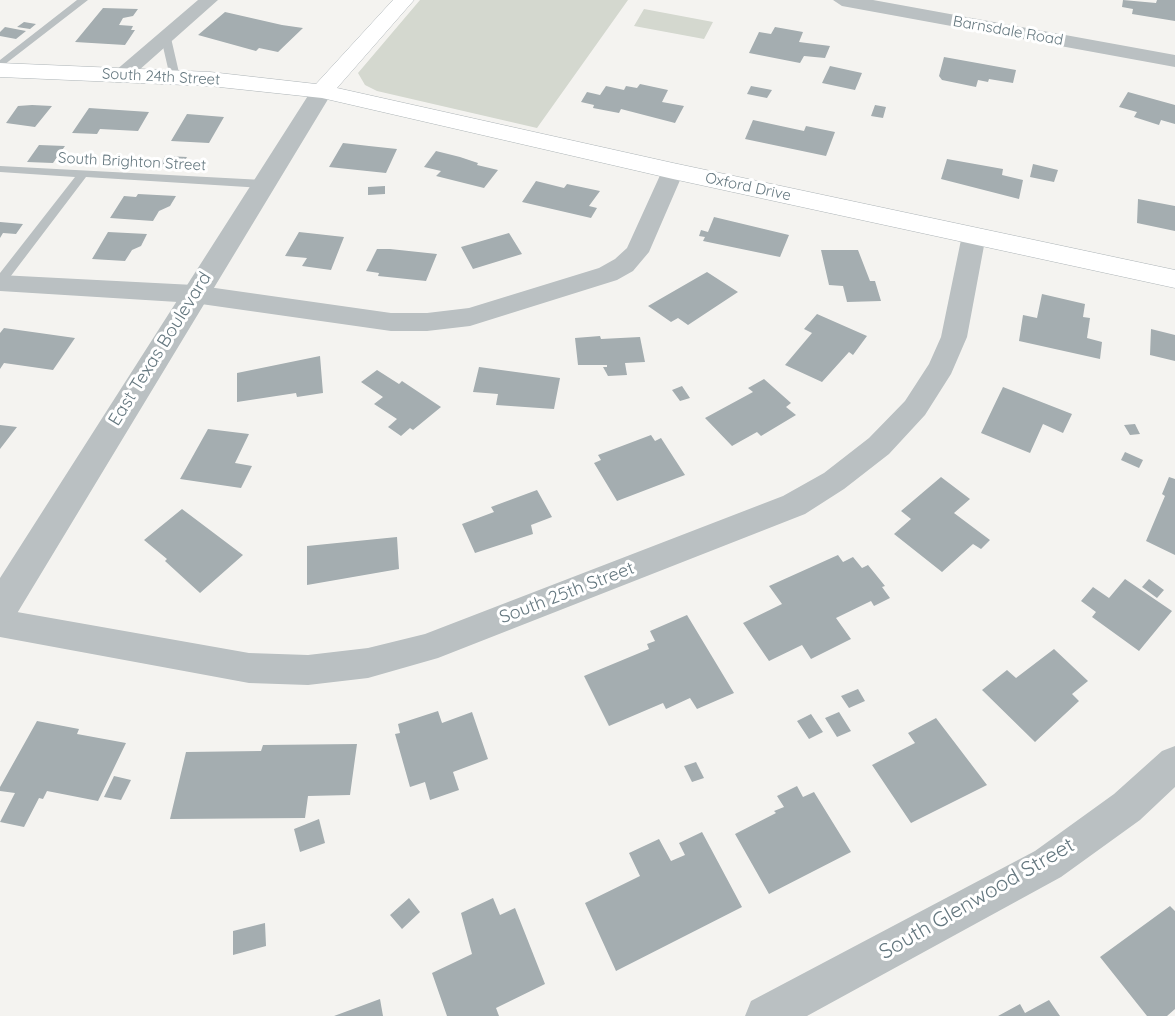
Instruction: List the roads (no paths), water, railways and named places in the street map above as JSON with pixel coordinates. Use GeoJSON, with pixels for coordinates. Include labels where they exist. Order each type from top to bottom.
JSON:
{"type":"FeatureCollection","features":[{"type":"Feature","properties":{"kind":"main road"},"geometry":{"type":"LineString","coordinates":[[321,91],[404,0]]}},
{"type":"Feature","properties":{"kind":"main road","name":"South 24th Street"},"geometry":{"type":"LineString","coordinates":[[0,70],[175,77],[321,91]]}},
{"type":"Feature","properties":{"kind":"main road","name":"Oxford Drive"},"geometry":{"type":"LineString","coordinates":[[321,91],[673,171],[1175,279]]}},
{"type":"Feature","properties":{"kind":"street"},"geometry":{"type":"LineString","coordinates":[[122,75],[209,0]]}},
{"type":"Feature","properties":{"kind":"street","name":"Barnsdale Road"},"geometry":{"type":"LineString","coordinates":[[844,0],[1175,61]]}},
{"type":"Feature","properties":{"kind":"street","name":"East Texas Boulevard"},"geometry":{"type":"LineString","coordinates":[[0,609],[321,91]]}},
{"type":"Feature","properties":{"kind":"street"},"geometry":{"type":"LineString","coordinates":[[0,282],[194,294],[391,321],[427,322],[484,314],[608,274],[624,266],[637,252],[673,171]]}},
{"type":"Feature","properties":{"kind":"street","name":"South 25th Street"},"geometry":{"type":"LineString","coordinates":[[0,623],[249,668],[308,670],[368,663],[426,648],[794,505],[834,482],[879,446],[915,408],[941,367],[954,337],[974,235]]}},
{"type":"Feature","properties":{"kind":"street","name":"South Glenwood Street"},"geometry":{"type":"LineString","coordinates":[[766,1016],[1048,864],[1127,807],[1175,763]]}},
{"type":"Feature","properties":{"kind":"lane"},"geometry":{"type":"LineString","coordinates":[[0,65],[83,0]]}},
{"type":"Feature","properties":{"kind":"lane"},"geometry":{"type":"LineString","coordinates":[[166,38],[175,77]]}},
{"type":"Feature","properties":{"kind":"lane","name":"South Brighton Street"},"geometry":{"type":"LineString","coordinates":[[0,169],[263,184]]}},
{"type":"Feature","properties":{"kind":"lane"},"geometry":{"type":"LineString","coordinates":[[0,282],[83,174]]}}]}
